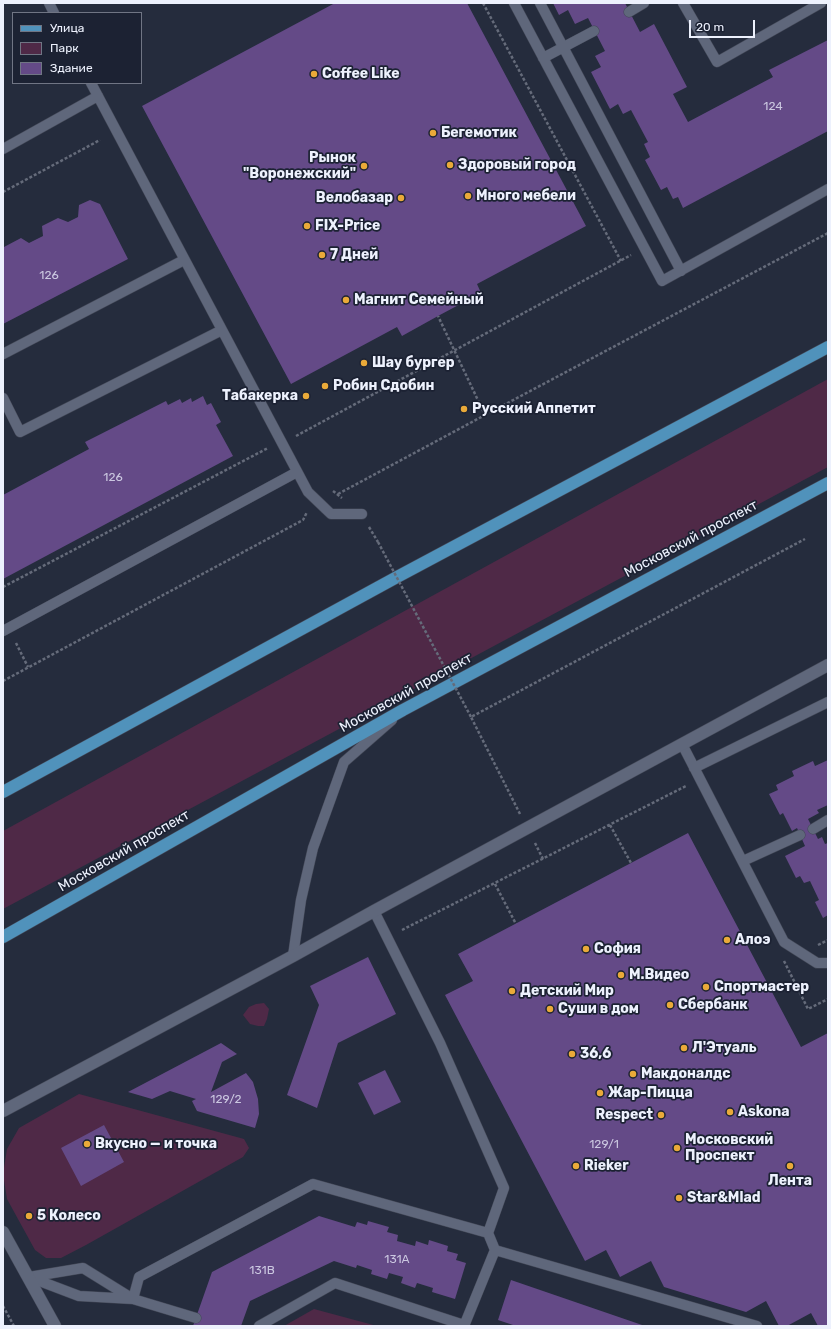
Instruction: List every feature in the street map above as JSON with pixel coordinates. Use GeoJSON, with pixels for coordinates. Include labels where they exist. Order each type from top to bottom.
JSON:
{"type":"FeatureCollection","features":[{"type":"Feature","properties":{"kind":"main road"},"geometry":{"type":"LineString","coordinates":[[3,792],[397,577],[828,347]]}},
{"type":"Feature","properties":{"kind":"main road","name":"Московский проспект"},"geometry":{"type":"LineString","coordinates":[[3,937],[403,710],[828,483]]}},
{"type":"Feature","properties":{"kind":"street"},"geometry":{"type":"LineString","coordinates":[[3,1111],[293,956],[828,665]]}},
{"type":"Feature","properties":{"kind":"street"},"geometry":{"type":"LineString","coordinates":[[3,1232],[55,1326]]}},
{"type":"Feature","properties":{"kind":"lane"},"geometry":{"type":"LineString","coordinates":[[49,3],[54,12]]}},
{"type":"Feature","properties":{"kind":"lane"},"geometry":{"type":"LineString","coordinates":[[514,3],[662,281],[828,189]]}},
{"type":"Feature","properties":{"kind":"lane"},"geometry":{"type":"LineString","coordinates":[[540,3],[681,271]]}},
{"type":"Feature","properties":{"kind":"lane"},"geometry":{"type":"LineString","coordinates":[[629,12],[644,3]]}},
{"type":"Feature","properties":{"kind":"lane"},"geometry":{"type":"LineString","coordinates":[[684,3],[717,62],[821,3]]}},
{"type":"Feature","properties":{"kind":"lane"},"geometry":{"type":"LineString","coordinates":[[543,58],[594,31]]}},
{"type":"Feature","properties":{"kind":"lane"},"geometry":{"type":"LineString","coordinates":[[92,84],[280,442],[308,492],[331,514],[362,514]]}},
{"type":"Feature","properties":{"kind":"lane"},"geometry":{"type":"LineString","coordinates":[[3,149],[98,96]]}},
{"type":"Feature","properties":{"kind":"lane"},"geometry":{"type":"LineString","coordinates":[[3,354],[184,260]]}},
{"type":"Feature","properties":{"kind":"lane"},"geometry":{"type":"LineString","coordinates":[[3,398],[20,432],[222,330]]}},
{"type":"Feature","properties":{"kind":"lane"},"geometry":{"type":"LineString","coordinates":[[3,631],[297,472]]}},
{"type":"Feature","properties":{"kind":"lane"},"geometry":{"type":"LineString","coordinates":[[694,768],[828,702]]}},
{"type":"Feature","properties":{"kind":"lane"},"geometry":{"type":"LineString","coordinates":[[293,956],[301,900],[312,848],[344,762],[403,710]]}},
{"type":"Feature","properties":{"kind":"lane"},"geometry":{"type":"LineString","coordinates":[[682,744],[784,942],[817,963],[828,963]]}},
{"type":"Feature","properties":{"kind":"lane"},"geometry":{"type":"LineString","coordinates":[[813,829],[828,820]]}},
{"type":"Feature","properties":{"kind":"lane"},"geometry":{"type":"LineString","coordinates":[[743,861],[800,835]]}},
{"type":"Feature","properties":{"kind":"lane"},"geometry":{"type":"LineString","coordinates":[[259,1326],[335,1283],[464,1325],[495,1250],[488,1233],[504,1188],[440,1043],[374,911]]}},
{"type":"Feature","properties":{"kind":"lane"},"geometry":{"type":"LineString","coordinates":[[133,1299],[139,1276],[313,1184],[488,1233]]}},
{"type":"Feature","properties":{"kind":"lane"},"geometry":{"type":"LineString","coordinates":[[495,1250],[757,1326]]}},
{"type":"Feature","properties":{"kind":"lane"},"geometry":{"type":"LineString","coordinates":[[29,1277],[84,1268],[133,1299]]}},
{"type":"Feature","properties":{"kind":"lane"},"geometry":{"type":"LineString","coordinates":[[29,1277],[79,1296],[133,1299],[196,1318]]}},
{"type":"Feature","properties":{"kind":"path"},"geometry":{"type":"LineString","coordinates":[[483,3],[621,261]]}},
{"type":"Feature","properties":{"kind":"path"},"geometry":{"type":"LineString","coordinates":[[3,192],[100,140]]}},
{"type":"Feature","properties":{"kind":"path"},"geometry":{"type":"LineString","coordinates":[[338,494],[828,233]]}},
{"type":"Feature","properties":{"kind":"path"},"geometry":{"type":"LineString","coordinates":[[3,587],[280,442],[297,436],[644,248]]}},
{"type":"Feature","properties":{"kind":"path"},"geometry":{"type":"LineString","coordinates":[[438,316],[486,415]]}},
{"type":"Feature","properties":{"kind":"path"},"geometry":{"type":"LineString","coordinates":[[293,429],[300,441]]}},
{"type":"Feature","properties":{"kind":"path"},"geometry":{"type":"LineString","coordinates":[[3,680],[303,520],[308,510],[301,495],[323,485],[338,494],[362,514],[471,717],[543,859]]}},
{"type":"Feature","properties":{"kind":"path"},"geometry":{"type":"LineString","coordinates":[[471,717],[805,539]]}},
{"type":"Feature","properties":{"kind":"path"},"geometry":{"type":"LineString","coordinates":[[387,938],[700,779]]}},
{"type":"Feature","properties":{"kind":"path"},"geometry":{"type":"LineString","coordinates":[[610,825],[630,863]]}},
{"type":"Feature","properties":{"kind":"path"},"geometry":{"type":"LineString","coordinates":[[494,884],[516,924]]}},
{"type":"Feature","properties":{"kind":"path"},"geometry":{"type":"LineString","coordinates":[[3,1306],[14,1326]]}},
{"type":"Feature","properties":{"kind":"green space"},"geometry":{"type":"Polygon","coordinates":[[[828,379],[828,467],[3,909],[3,831],[828,379]]]}},
{"type":"Feature","properties":{"kind":"green space"},"geometry":{"type":"Polygon","coordinates":[[[264,1003],[269,1009],[264,1026],[250,1024],[243,1015],[249,1007],[264,1003]]]}},
{"type":"Feature","properties":{"kind":"green space"},"geometry":{"type":"Polygon","coordinates":[[[79,1094],[244,1139],[249,1148],[243,1157],[86,1245],[61,1258],[46,1258],[35,1250],[7,1199],[3,1174],[7,1149],[19,1128],[79,1094]]]}},
{"type":"Feature","properties":{"kind":"green space"},"geometry":{"type":"Polygon","coordinates":[[[314,1309],[377,1326],[284,1326],[314,1309]]]}},
{"type":"Feature","properties":{"kind":"building","name":"Рынок \"Воронежский\""},"geometry":{"type":"Polygon","coordinates":[[[335,3],[467,3],[586,226],[477,284],[481,293],[402,336],[397,327],[291,384],[142,106],[335,3]]]}},
{"type":"Feature","properties":{"kind":"building"},"geometry":{"type":"Polygon","coordinates":[[[553,3],[625,3],[640,32],[654,24],[687,87],[673,94],[688,122],[773,77],[769,70],[828,40],[828,131],[683,208],[678,197],[673,199],[667,187],[661,190],[645,160],[650,157],[644,144],[648,142],[631,110],[623,114],[618,104],[610,109],[591,72],[601,67],[595,56],[605,51],[588,18],[575,24],[568,10],[559,15],[553,3]]]}},
{"type":"Feature","properties":{"kind":"building"},"geometry":{"type":"Polygon","coordinates":[[[90,200],[100,204],[128,259],[3,324],[4,247],[21,238],[29,243],[43,236],[42,226],[58,218],[68,222],[78,217],[79,205],[90,200]]]}},
{"type":"Feature","properties":{"kind":"building"},"geometry":{"type":"Polygon","coordinates":[[[203,396],[207,405],[211,403],[221,422],[216,425],[233,456],[3,579],[3,495],[89,449],[85,442],[166,401],[168,405],[180,399],[182,403],[191,398],[192,402],[203,396]]]}},
{"type":"Feature","properties":{"kind":"building"},"geometry":{"type":"Polygon","coordinates":[[[828,760],[828,805],[817,810],[819,813],[808,819],[818,839],[822,837],[825,844],[828,843],[828,915],[823,918],[815,902],[819,900],[810,881],[804,883],[800,876],[796,878],[785,856],[805,846],[797,828],[792,831],[783,813],[780,815],[769,794],[778,790],[776,785],[794,776],[792,771],[813,761],[815,766],[828,760]]]}},
{"type":"Feature","properties":{"kind":"building","name":"Московский Проспект"},"geometry":{"type":"Polygon","coordinates":[[[688,833],[801,1047],[828,1033],[828,1326],[818,1326],[811,1313],[787,1326],[779,1326],[766,1301],[746,1312],[664,1287],[651,1261],[620,1277],[606,1250],[585,1261],[445,995],[473,981],[458,954],[688,833]]]}},
{"type":"Feature","properties":{"kind":"building"},"geometry":{"type":"Polygon","coordinates":[[[368,957],[396,1014],[338,1043],[317,1108],[287,1095],[319,1005],[310,986],[368,957]]]}},
{"type":"Feature","properties":{"kind":"building"},"geometry":{"type":"Polygon","coordinates":[[[221,1043],[237,1054],[222,1062],[211,1092],[246,1073],[253,1082],[258,1099],[259,1114],[255,1128],[197,1111],[192,1101],[196,1099],[170,1091],[152,1099],[128,1092],[221,1043]]]}},
{"type":"Feature","properties":{"kind":"building"},"geometry":{"type":"Polygon","coordinates":[[[385,1070],[401,1102],[374,1115],[358,1083],[385,1070]]]}},
{"type":"Feature","properties":{"kind":"building"},"geometry":{"type":"Polygon","coordinates":[[[104,1125],[124,1162],[81,1186],[61,1148],[104,1125]]]}},
{"type":"Feature","properties":{"kind":"building"},"geometry":{"type":"Polygon","coordinates":[[[319,1216],[355,1227],[357,1222],[367,1225],[368,1221],[389,1227],[387,1232],[398,1235],[397,1241],[415,1246],[416,1241],[428,1245],[429,1240],[448,1246],[447,1251],[458,1254],[456,1260],[466,1263],[455,1299],[432,1292],[433,1288],[417,1283],[415,1288],[401,1283],[403,1277],[389,1273],[387,1279],[371,1274],[372,1270],[357,1265],[356,1268],[334,1261],[250,1301],[241,1326],[193,1326],[212,1272],[319,1216]]]}},
{"type":"Feature","properties":{"kind":"building"},"geometry":{"type":"Polygon","coordinates":[[[511,1280],[645,1326],[516,1326],[498,1320],[511,1280]]]}},
{"type":"Feature","properties":{"kind":"place","name":"Coffee Like"},"geometry":{"type":"Point","coordinates":[314,74]}},
{"type":"Feature","properties":{"kind":"place","name":"Бегемотик"},"geometry":{"type":"Point","coordinates":[433,133]}},
{"type":"Feature","properties":{"kind":"place","name":"Здоровый город"},"geometry":{"type":"Point","coordinates":[450,165]}},
{"type":"Feature","properties":{"kind":"place","name":"Рынок \"Воронежский\""},"geometry":{"type":"Point","coordinates":[364,166]}},
{"type":"Feature","properties":{"kind":"place","name":"Много мебели"},"geometry":{"type":"Point","coordinates":[468,196]}},
{"type":"Feature","properties":{"kind":"place","name":"Велобазар"},"geometry":{"type":"Point","coordinates":[401,198]}},
{"type":"Feature","properties":{"kind":"place","name":"FIX-Price"},"geometry":{"type":"Point","coordinates":[307,226]}},
{"type":"Feature","properties":{"kind":"place","name":"7 Дней"},"geometry":{"type":"Point","coordinates":[322,255]}},
{"type":"Feature","properties":{"kind":"place","name":"Магнит Семейный"},"geometry":{"type":"Point","coordinates":[346,300]}},
{"type":"Feature","properties":{"kind":"place","name":"Шау бургер"},"geometry":{"type":"Point","coordinates":[364,363]}},
{"type":"Feature","properties":{"kind":"place","name":"Робин Сдобин"},"geometry":{"type":"Point","coordinates":[325,386]}},
{"type":"Feature","properties":{"kind":"place","name":"Табакерка"},"geometry":{"type":"Point","coordinates":[306,396]}},
{"type":"Feature","properties":{"kind":"place","name":"Русский Аппетит"},"geometry":{"type":"Point","coordinates":[464,409]}},
{"type":"Feature","properties":{"kind":"place","name":"Алоэ"},"geometry":{"type":"Point","coordinates":[727,940]}},
{"type":"Feature","properties":{"kind":"place","name":"София"},"geometry":{"type":"Point","coordinates":[586,949]}},
{"type":"Feature","properties":{"kind":"place","name":"М.Видео"},"geometry":{"type":"Point","coordinates":[621,975]}},
{"type":"Feature","properties":{"kind":"place","name":"Спортмастер"},"geometry":{"type":"Point","coordinates":[706,987]}},
{"type":"Feature","properties":{"kind":"place","name":"Детский Мир"},"geometry":{"type":"Point","coordinates":[512,991]}},
{"type":"Feature","properties":{"kind":"place","name":"Сбербанк"},"geometry":{"type":"Point","coordinates":[670,1005]}},
{"type":"Feature","properties":{"kind":"place","name":"Суши в дом"},"geometry":{"type":"Point","coordinates":[550,1009]}},
{"type":"Feature","properties":{"kind":"place","name":"Л'Этуаль"},"geometry":{"type":"Point","coordinates":[684,1048]}},
{"type":"Feature","properties":{"kind":"place","name":"36,6"},"geometry":{"type":"Point","coordinates":[572,1054]}},
{"type":"Feature","properties":{"kind":"place","name":"Макдоналдс"},"geometry":{"type":"Point","coordinates":[633,1074]}},
{"type":"Feature","properties":{"kind":"place","name":"Жар-Пицца"},"geometry":{"type":"Point","coordinates":[600,1093]}},
{"type":"Feature","properties":{"kind":"place","name":"Askona"},"geometry":{"type":"Point","coordinates":[730,1112]}},
{"type":"Feature","properties":{"kind":"place","name":"Respect"},"geometry":{"type":"Point","coordinates":[661,1115]}},
{"type":"Feature","properties":{"kind":"place","name":"Вкусно — и точка"},"geometry":{"type":"Point","coordinates":[87,1144]}},
{"type":"Feature","properties":{"kind":"place","name":"Московский Проспект"},"geometry":{"type":"Point","coordinates":[677,1148]}},
{"type":"Feature","properties":{"kind":"place","name":"Rieker"},"geometry":{"type":"Point","coordinates":[576,1166]}},
{"type":"Feature","properties":{"kind":"place","name":"Лента"},"geometry":{"type":"Point","coordinates":[790,1166]}},
{"type":"Feature","properties":{"kind":"place","name":"Star&Mlad"},"geometry":{"type":"Point","coordinates":[679,1198]}},
{"type":"Feature","properties":{"kind":"place","name":"5 Колесо"},"geometry":{"type":"Point","coordinates":[29,1216]}}]}
